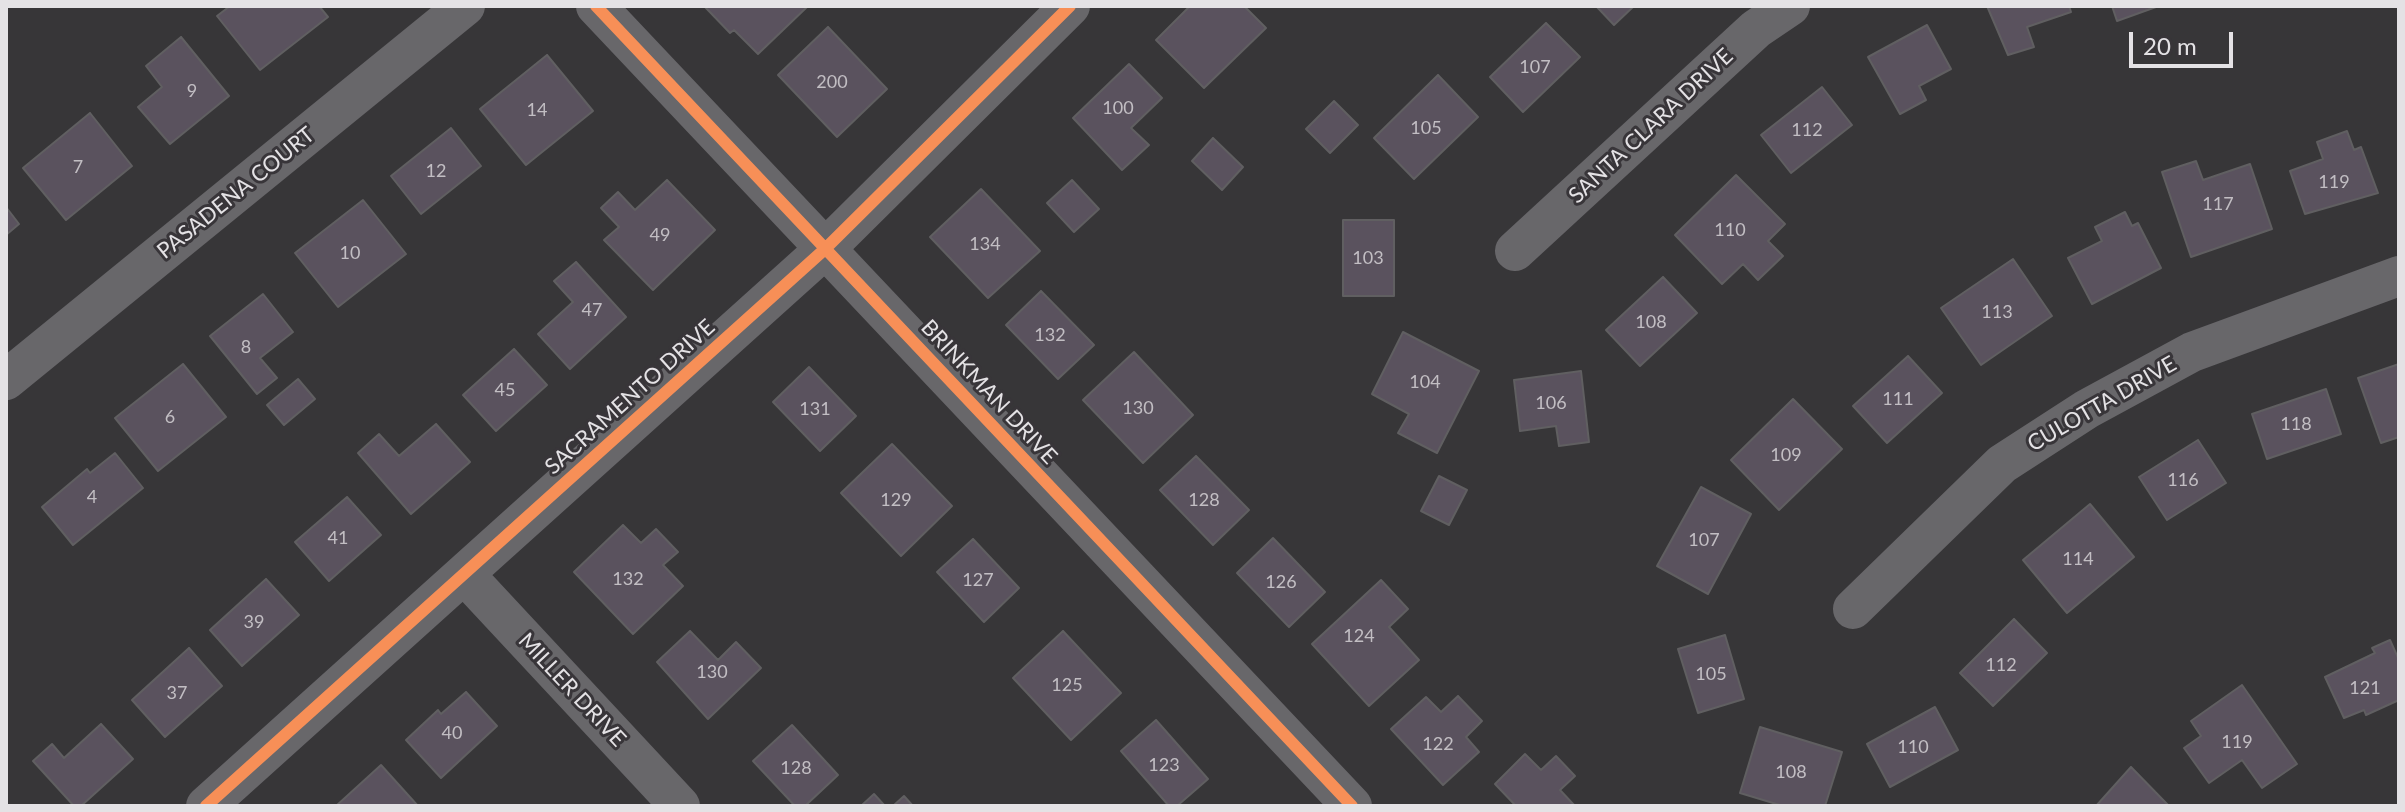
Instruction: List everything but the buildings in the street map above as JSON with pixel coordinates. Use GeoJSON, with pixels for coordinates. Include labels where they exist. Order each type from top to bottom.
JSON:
{"type":"FeatureCollection","features":[{"type":"Feature","properties":{"kind":"street","name":"PASADENA COURT"},"geometry":{"type":"LineString","coordinates":[[6,380],[465,6]]}},
{"type":"Feature","properties":{"kind":"street","name":"BRINKMAN DRIVE"},"geometry":{"type":"LineString","coordinates":[[596,6],[1352,806]]}},
{"type":"Feature","properties":{"kind":"street","name":"SACRAMENTO DRIVE"},"geometry":{"type":"LineString","coordinates":[[206,806],[825,249],[1070,6]]}},
{"type":"Feature","properties":{"kind":"street","name":"SANTA CLARA DRIVE"},"geometry":{"type":"LineString","coordinates":[[1515,251],[1756,29],[1790,6]]}},
{"type":"Feature","properties":{"kind":"street","name":"CULOTTA DRIVE"},"geometry":{"type":"LineString","coordinates":[[1853,609],[2002,464],[2087,409],[2192,352],[2399,276]]}},
{"type":"Feature","properties":{"kind":"street","name":"MILLER DRIVE"},"geometry":{"type":"LineString","coordinates":[[464,574],[680,806]]}},
{"type":"Feature","properties":{"kind":"cycle path"},"geometry":{"type":"LineString","coordinates":[[596,6],[1352,806]]}},
{"type":"Feature","properties":{"kind":"cycle path"},"geometry":{"type":"LineString","coordinates":[[206,806],[825,249],[1070,6]]}}]}
